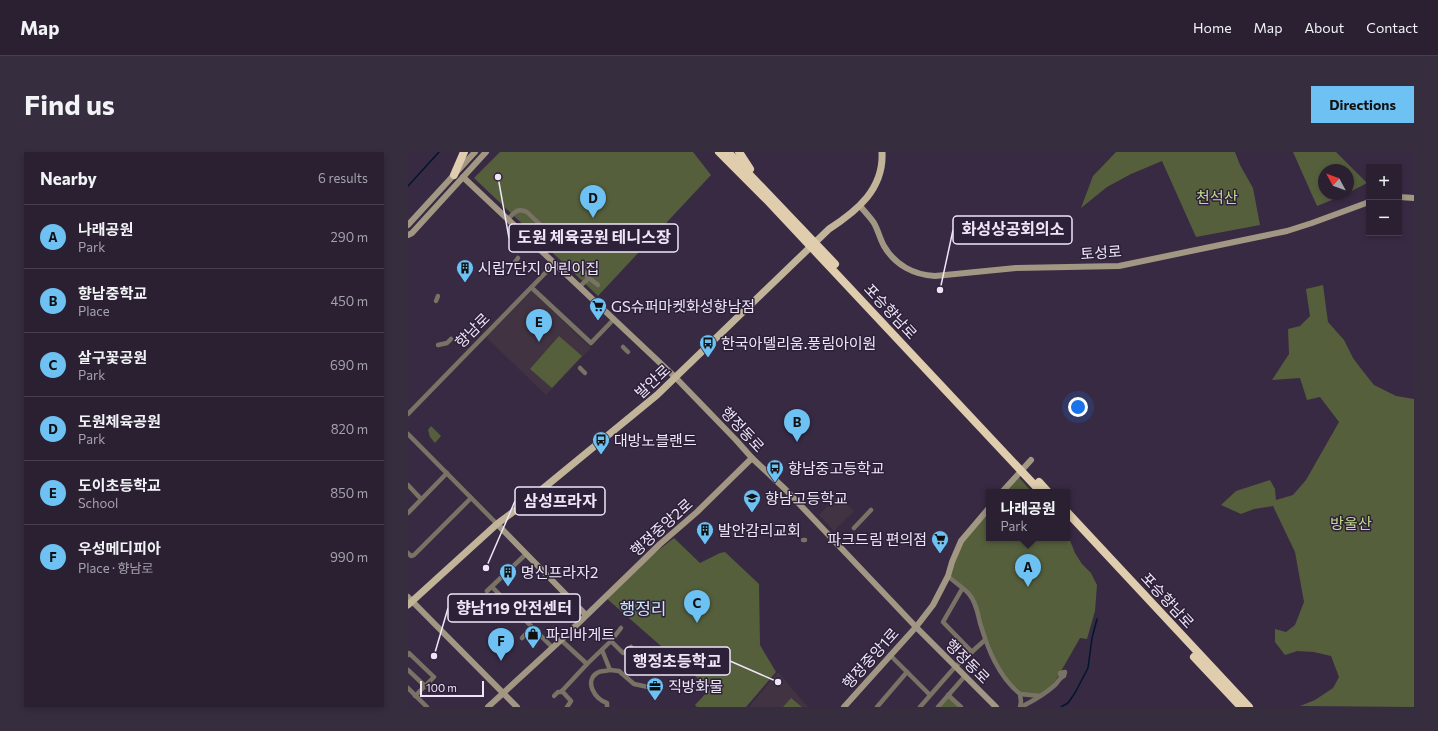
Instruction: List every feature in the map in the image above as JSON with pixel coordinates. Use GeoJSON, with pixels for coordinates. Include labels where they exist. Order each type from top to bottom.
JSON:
{"type":"FeatureCollection","features":[{"type":"Feature","properties":{"kind":"highway"},"geometry":{"type":"LineString","coordinates":[[454,175],[464,152]]}},
{"type":"Feature","properties":{"kind":"highway","name":"포승향남로"},"geometry":{"type":"LineString","coordinates":[[719,152],[805,236],[1019,464],[1039,489]]}},
{"type":"Feature","properties":{"kind":"highway","name":"포승향남로"},"geometry":{"type":"LineString","coordinates":[[728,152],[759,183],[805,236]]}},
{"type":"Feature","properties":{"kind":"highway"},"geometry":{"type":"LineString","coordinates":[[739,152],[759,183]]}},
{"type":"Feature","properties":{"kind":"highway","name":"포승향남로"},"geometry":{"type":"LineString","coordinates":[[1026,472],[1045,489]]}},
{"type":"Feature","properties":{"kind":"highway","name":"포승향남로"},"geometry":{"type":"LineString","coordinates":[[1070,515],[1249,707]]}},
{"type":"Feature","properties":{"kind":"highway","name":"포승향남로"},"geometry":{"type":"LineString","coordinates":[[1070,523],[1241,707]]}},
{"type":"Feature","properties":{"kind":"main road","name":"발안로"},"geometry":{"type":"LineString","coordinates":[[409,601],[497,524],[625,423],[657,395],[829,229],[846,218],[860,206],[876,184],[880,170],[882,152]]}},
{"type":"Feature","properties":{"kind":"street"},"geometry":{"type":"LineString","coordinates":[[408,226],[475,152]]}},
{"type":"Feature","properties":{"kind":"street"},"geometry":{"type":"LineString","coordinates":[[408,235],[412,233],[486,152]]}},
{"type":"Feature","properties":{"kind":"street","name":"행정동로"},"geometry":{"type":"LineString","coordinates":[[463,177],[507,220],[676,377],[752,458],[786,490],[916,627],[996,707]]}},
{"type":"Feature","properties":{"kind":"street"},"geometry":{"type":"LineString","coordinates":[[1402,197],[1414,198]]}},
{"type":"Feature","properties":{"kind":"street","name":"토성로"},"geometry":{"type":"LineString","coordinates":[[860,206],[874,224],[884,246],[892,258],[914,272],[935,276],[1016,268],[1119,266],[1287,231],[1312,224],[1366,203]]}},
{"type":"Feature","properties":{"kind":"street"},"geometry":{"type":"LineString","coordinates":[[507,220],[517,210],[521,209],[527,212],[553,238],[553,243],[544,254]]}},
{"type":"Feature","properties":{"kind":"street","name":"향남로"},"geometry":{"type":"LineString","coordinates":[[408,414],[554,264]]}},
{"type":"Feature","properties":{"kind":"street"},"geometry":{"type":"LineString","coordinates":[[581,270],[598,285]]}},
{"type":"Feature","properties":{"kind":"street"},"geometry":{"type":"LineString","coordinates":[[579,287],[589,278]]}},
{"type":"Feature","properties":{"kind":"street"},"geometry":{"type":"LineString","coordinates":[[532,288],[591,342],[614,319]]}},
{"type":"Feature","properties":{"kind":"street"},"geometry":{"type":"LineString","coordinates":[[438,345],[447,343],[451,339]]}},
{"type":"Feature","properties":{"kind":"street"},"geometry":{"type":"LineString","coordinates":[[623,347],[628,352]]}},
{"type":"Feature","properties":{"kind":"street"},"geometry":{"type":"LineString","coordinates":[[580,368],[585,373]]}},
{"type":"Feature","properties":{"kind":"street"},"geometry":{"type":"LineString","coordinates":[[408,434],[586,615]]}},
{"type":"Feature","properties":{"kind":"street","name":"행정중앙2로"},"geometry":{"type":"LineString","coordinates":[[488,707],[561,640],[660,544],[697,512],[752,458]]}},
{"type":"Feature","properties":{"kind":"street"},"geometry":{"type":"LineString","coordinates":[[1005,489],[1031,460]]}},
{"type":"Feature","properties":{"kind":"street"},"geometry":{"type":"LineString","coordinates":[[408,513],[447,473]]}},
{"type":"Feature","properties":{"kind":"street"},"geometry":{"type":"LineString","coordinates":[[409,487],[421,499]]}},
{"type":"Feature","properties":{"kind":"street"},"geometry":{"type":"LineString","coordinates":[[408,553],[412,556],[414,555],[470,498]]}},
{"type":"Feature","properties":{"kind":"street"},"geometry":{"type":"LineString","coordinates":[[854,528],[871,510]]}},
{"type":"Feature","properties":{"kind":"street","name":"행정중앙1로"},"geometry":{"type":"LineString","coordinates":[[844,707],[916,627],[933,605],[948,576],[961,541],[986,512]]}},
{"type":"Feature","properties":{"kind":"street"},"geometry":{"type":"LineString","coordinates":[[488,591],[506,571],[526,554]]}},
{"type":"Feature","properties":{"kind":"street"},"geometry":{"type":"LineString","coordinates":[[948,576],[969,594],[974,603],[985,640],[1003,677],[1010,686],[1020,694],[1041,696]]}},
{"type":"Feature","properties":{"kind":"street"},"geometry":{"type":"LineString","coordinates":[[492,587],[552,648]]}},
{"type":"Feature","properties":{"kind":"street"},"geometry":{"type":"LineString","coordinates":[[962,589],[943,622],[972,652]]}},
{"type":"Feature","properties":{"kind":"street"},"geometry":{"type":"LineString","coordinates":[[409,601],[518,707]]}},
{"type":"Feature","properties":{"kind":"street"},"geometry":{"type":"LineString","coordinates":[[500,604],[508,603]]}},
{"type":"Feature","properties":{"kind":"street"},"geometry":{"type":"LineString","coordinates":[[509,613],[514,609]]}},
{"type":"Feature","properties":{"kind":"street"},"geometry":{"type":"LineString","coordinates":[[554,696],[562,691],[610,642],[621,628]]}},
{"type":"Feature","properties":{"kind":"street"},"geometry":{"type":"LineString","coordinates":[[522,638],[533,630]]}},
{"type":"Feature","properties":{"kind":"street"},"geometry":{"type":"LineString","coordinates":[[561,640],[587,664]]}},
{"type":"Feature","properties":{"kind":"street"},"geometry":{"type":"LineString","coordinates":[[920,707],[956,667],[985,640]]}},
{"type":"Feature","properties":{"kind":"street"},"geometry":{"type":"LineString","coordinates":[[610,642],[622,653],[631,647]]}},
{"type":"Feature","properties":{"kind":"street"},"geometry":{"type":"LineString","coordinates":[[602,650],[610,670]]}},
{"type":"Feature","properties":{"kind":"street"},"geometry":{"type":"LineString","coordinates":[[408,655],[409,653],[434,677],[415,696]]}},
{"type":"Feature","properties":{"kind":"street"},"geometry":{"type":"LineString","coordinates":[[890,656],[930,695]]}},
{"type":"Feature","properties":{"kind":"street"},"geometry":{"type":"LineString","coordinates":[[408,670],[425,686]]}},
{"type":"Feature","properties":{"kind":"street"},"geometry":{"type":"LineString","coordinates":[[607,707],[607,703],[599,700],[593,691],[592,682],[595,674],[610,670],[619,671],[630,682],[638,686],[648,687],[655,680]]}},
{"type":"Feature","properties":{"kind":"street"},"geometry":{"type":"LineString","coordinates":[[877,707],[907,672]]}},
{"type":"Feature","properties":{"kind":"street"},"geometry":{"type":"LineString","coordinates":[[938,707],[965,676]]}},
{"type":"Feature","properties":{"kind":"street"},"geometry":{"type":"LineString","coordinates":[[1020,694],[1021,707],[1041,696],[1062,677]]}},
{"type":"Feature","properties":{"kind":"street"},"geometry":{"type":"LineString","coordinates":[[408,688],[427,707]]}},
{"type":"Feature","properties":{"kind":"street"},"geometry":{"type":"LineString","coordinates":[[562,691],[571,701],[567,707]]}},
{"type":"Feature","properties":{"kind":"street"},"geometry":{"type":"LineString","coordinates":[[948,695],[961,707]]}},
{"type":"Feature","properties":{"kind":"shaded area"},"geometry":{"type":"Polygon","coordinates":[[[532,291],[591,348],[546,395],[486,337],[532,291]]]}},
{"type":"Feature","properties":{"kind":"shaded area"},"geometry":{"type":"Polygon","coordinates":[[[838,496],[854,511],[834,531],[819,515],[838,496]]]}},
{"type":"Feature","properties":{"kind":"shaded area"},"geometry":{"type":"Polygon","coordinates":[[[778,672],[808,707],[749,707],[778,672]]]}},
{"type":"Feature","properties":{"kind":"green space"},"geometry":{"type":"Polygon","coordinates":[[[500,152],[693,152],[711,175],[598,296],[474,178],[500,152]]]}},
{"type":"Feature","properties":{"kind":"green space","name":"천석산"},"geometry":{"type":"Polygon","coordinates":[[[1116,152],[1235,152],[1240,165],[1253,188],[1260,225],[1196,237],[1162,161],[1131,174],[1107,187],[1081,208],[1093,176],[1116,152]]]}},
{"type":"Feature","properties":{"kind":"green space"},"geometry":{"type":"Polygon","coordinates":[[[1293,152],[1336,152],[1348,164],[1318,164],[1318,200],[1332,200],[1317,206],[1293,152]]]}},
{"type":"Feature","properties":{"kind":"green space"},"geometry":{"type":"Polygon","coordinates":[[[1354,170],[1366,182],[1366,184],[1354,190],[1354,170]]]}},
{"type":"Feature","properties":{"kind":"green space","name":"방울산"},"geometry":{"type":"Polygon","coordinates":[[[1323,285],[1328,322],[1344,340],[1353,358],[1362,370],[1374,385],[1396,396],[1414,399],[1414,707],[1300,706],[1315,700],[1333,688],[1339,677],[1331,656],[1314,652],[1297,651],[1285,655],[1275,642],[1275,629],[1286,632],[1295,625],[1304,602],[1295,552],[1273,506],[1254,509],[1241,514],[1221,505],[1236,491],[1270,480],[1275,489],[1276,500],[1293,495],[1306,480],[1339,422],[1320,397],[1307,400],[1300,378],[1272,380],[1289,354],[1288,329],[1300,326],[1310,316],[1306,289],[1323,285]]]}},
{"type":"Feature","properties":{"kind":"green space"},"geometry":{"type":"Polygon","coordinates":[[[559,336],[582,356],[552,388],[530,369],[559,336]]]}},
{"type":"Feature","properties":{"kind":"green space"},"geometry":{"type":"Polygon","coordinates":[[[431,426],[441,436],[435,443],[430,437],[428,430],[431,426]]]}},
{"type":"Feature","properties":{"kind":"green space"},"geometry":{"type":"Polygon","coordinates":[[[1017,475],[1029,489],[1005,489],[1017,475]]]}},
{"type":"Feature","properties":{"kind":"green space"},"geometry":{"type":"Polygon","coordinates":[[[986,512],[986,541],[1070,540],[1075,553],[1082,564],[1091,573],[1097,585],[1095,611],[1087,639],[1080,638],[1052,687],[1041,696],[1020,694],[1003,677],[969,594],[948,576],[957,550],[986,512]]]}},
{"type":"Feature","properties":{"kind":"green space"},"geometry":{"type":"Polygon","coordinates":[[[674,538],[700,563],[725,552],[759,584],[760,645],[776,672],[746,707],[697,707],[695,705],[710,689],[605,597],[628,574],[674,538]]]}},
{"type":"Feature","properties":{"kind":"green space"},"geometry":{"type":"Polygon","coordinates":[[[948,695],[961,707],[938,707],[948,695]]]}},
{"type":"Feature","properties":{"kind":"green space"},"geometry":{"type":"Polygon","coordinates":[[[791,698],[802,707],[783,707],[791,698]]]}},
{"type":"Feature","properties":{"kind":"waterway"},"geometry":{"type":"LineString","coordinates":[[408,186],[439,152]]}},
{"type":"Feature","properties":{"kind":"waterway"},"geometry":{"type":"LineString","coordinates":[[1061,707],[1068,703],[1075,693],[1088,668],[1092,638],[1097,619]]}},
{"type":"Feature","properties":{"kind":"place","name":"도원 체육공원 테니스장"},"geometry":{"type":"Point","coordinates":[498,177]}},
{"type":"Feature","properties":{"kind":"place","name":"도원체육공원"},"geometry":{"type":"Point","coordinates":[593,218]}},
{"type":"Feature","properties":{"kind":"place","name":"시립7단지 어린이집"},"geometry":{"type":"Point","coordinates":[465,283]}},
{"type":"Feature","properties":{"kind":"place","name":"화성상공회의소"},"geometry":{"type":"Point","coordinates":[940,290]}},
{"type":"Feature","properties":{"kind":"place","name":"GS슈퍼마켓화성향남점"},"geometry":{"type":"Point","coordinates":[598,321]}},
{"type":"Feature","properties":{"kind":"place","name":"도이초등학교"},"geometry":{"type":"Point","coordinates":[539,342]}},
{"type":"Feature","properties":{"kind":"place","name":"한국아델리움.풍림아이원"},"geometry":{"type":"Point","coordinates":[708,358]}},
{"type":"Feature","properties":{"kind":"place","name":"향남중학교"},"geometry":{"type":"Point","coordinates":[797,442]}},
{"type":"Feature","properties":{"kind":"place","name":"대방노블랜드"},"geometry":{"type":"Point","coordinates":[601,455]}},
{"type":"Feature","properties":{"kind":"place","name":"향남중고등학교"},"geometry":{"type":"Point","coordinates":[775,483]}},
{"type":"Feature","properties":{"kind":"place","name":"향남고등학교"},"geometry":{"type":"Point","coordinates":[752,513]}},
{"type":"Feature","properties":{"kind":"place","name":"발안감리교회"},"geometry":{"type":"Point","coordinates":[705,545]}},
{"type":"Feature","properties":{"kind":"place","name":"파크드림 편의점"},"geometry":{"type":"Point","coordinates":[940,554]}},
{"type":"Feature","properties":{"kind":"place","name":"삼성프라자"},"geometry":{"type":"Point","coordinates":[486,568]}},
{"type":"Feature","properties":{"kind":"place","name":"명신프라자2"},"geometry":{"type":"Point","coordinates":[508,587]}},
{"type":"Feature","properties":{"kind":"place","name":"나래공원"},"geometry":{"type":"Point","coordinates":[1028,587]}},
{"type":"Feature","properties":{"kind":"place","name":"살구꽃공원"},"geometry":{"type":"Point","coordinates":[697,623]}},
{"type":"Feature","properties":{"kind":"place","name":"파리바게트"},"geometry":{"type":"Point","coordinates":[533,649]}},
{"type":"Feature","properties":{"kind":"place","name":"향남119 안전센터"},"geometry":{"type":"Point","coordinates":[434,656]}},
{"type":"Feature","properties":{"kind":"place","name":"우성메디피아"},"geometry":{"type":"Point","coordinates":[501,661]}},
{"type":"Feature","properties":{"kind":"place","name":"행정초등학교"},"geometry":{"type":"Point","coordinates":[778,682]}},
{"type":"Feature","properties":{"kind":"place","name":"직방화물"},"geometry":{"type":"Point","coordinates":[655,701]}},
{"type":"Feature","properties":{"kind":"district","name":"행정리"},"geometry":{"type":"Point","coordinates":[643,608]}}]}
